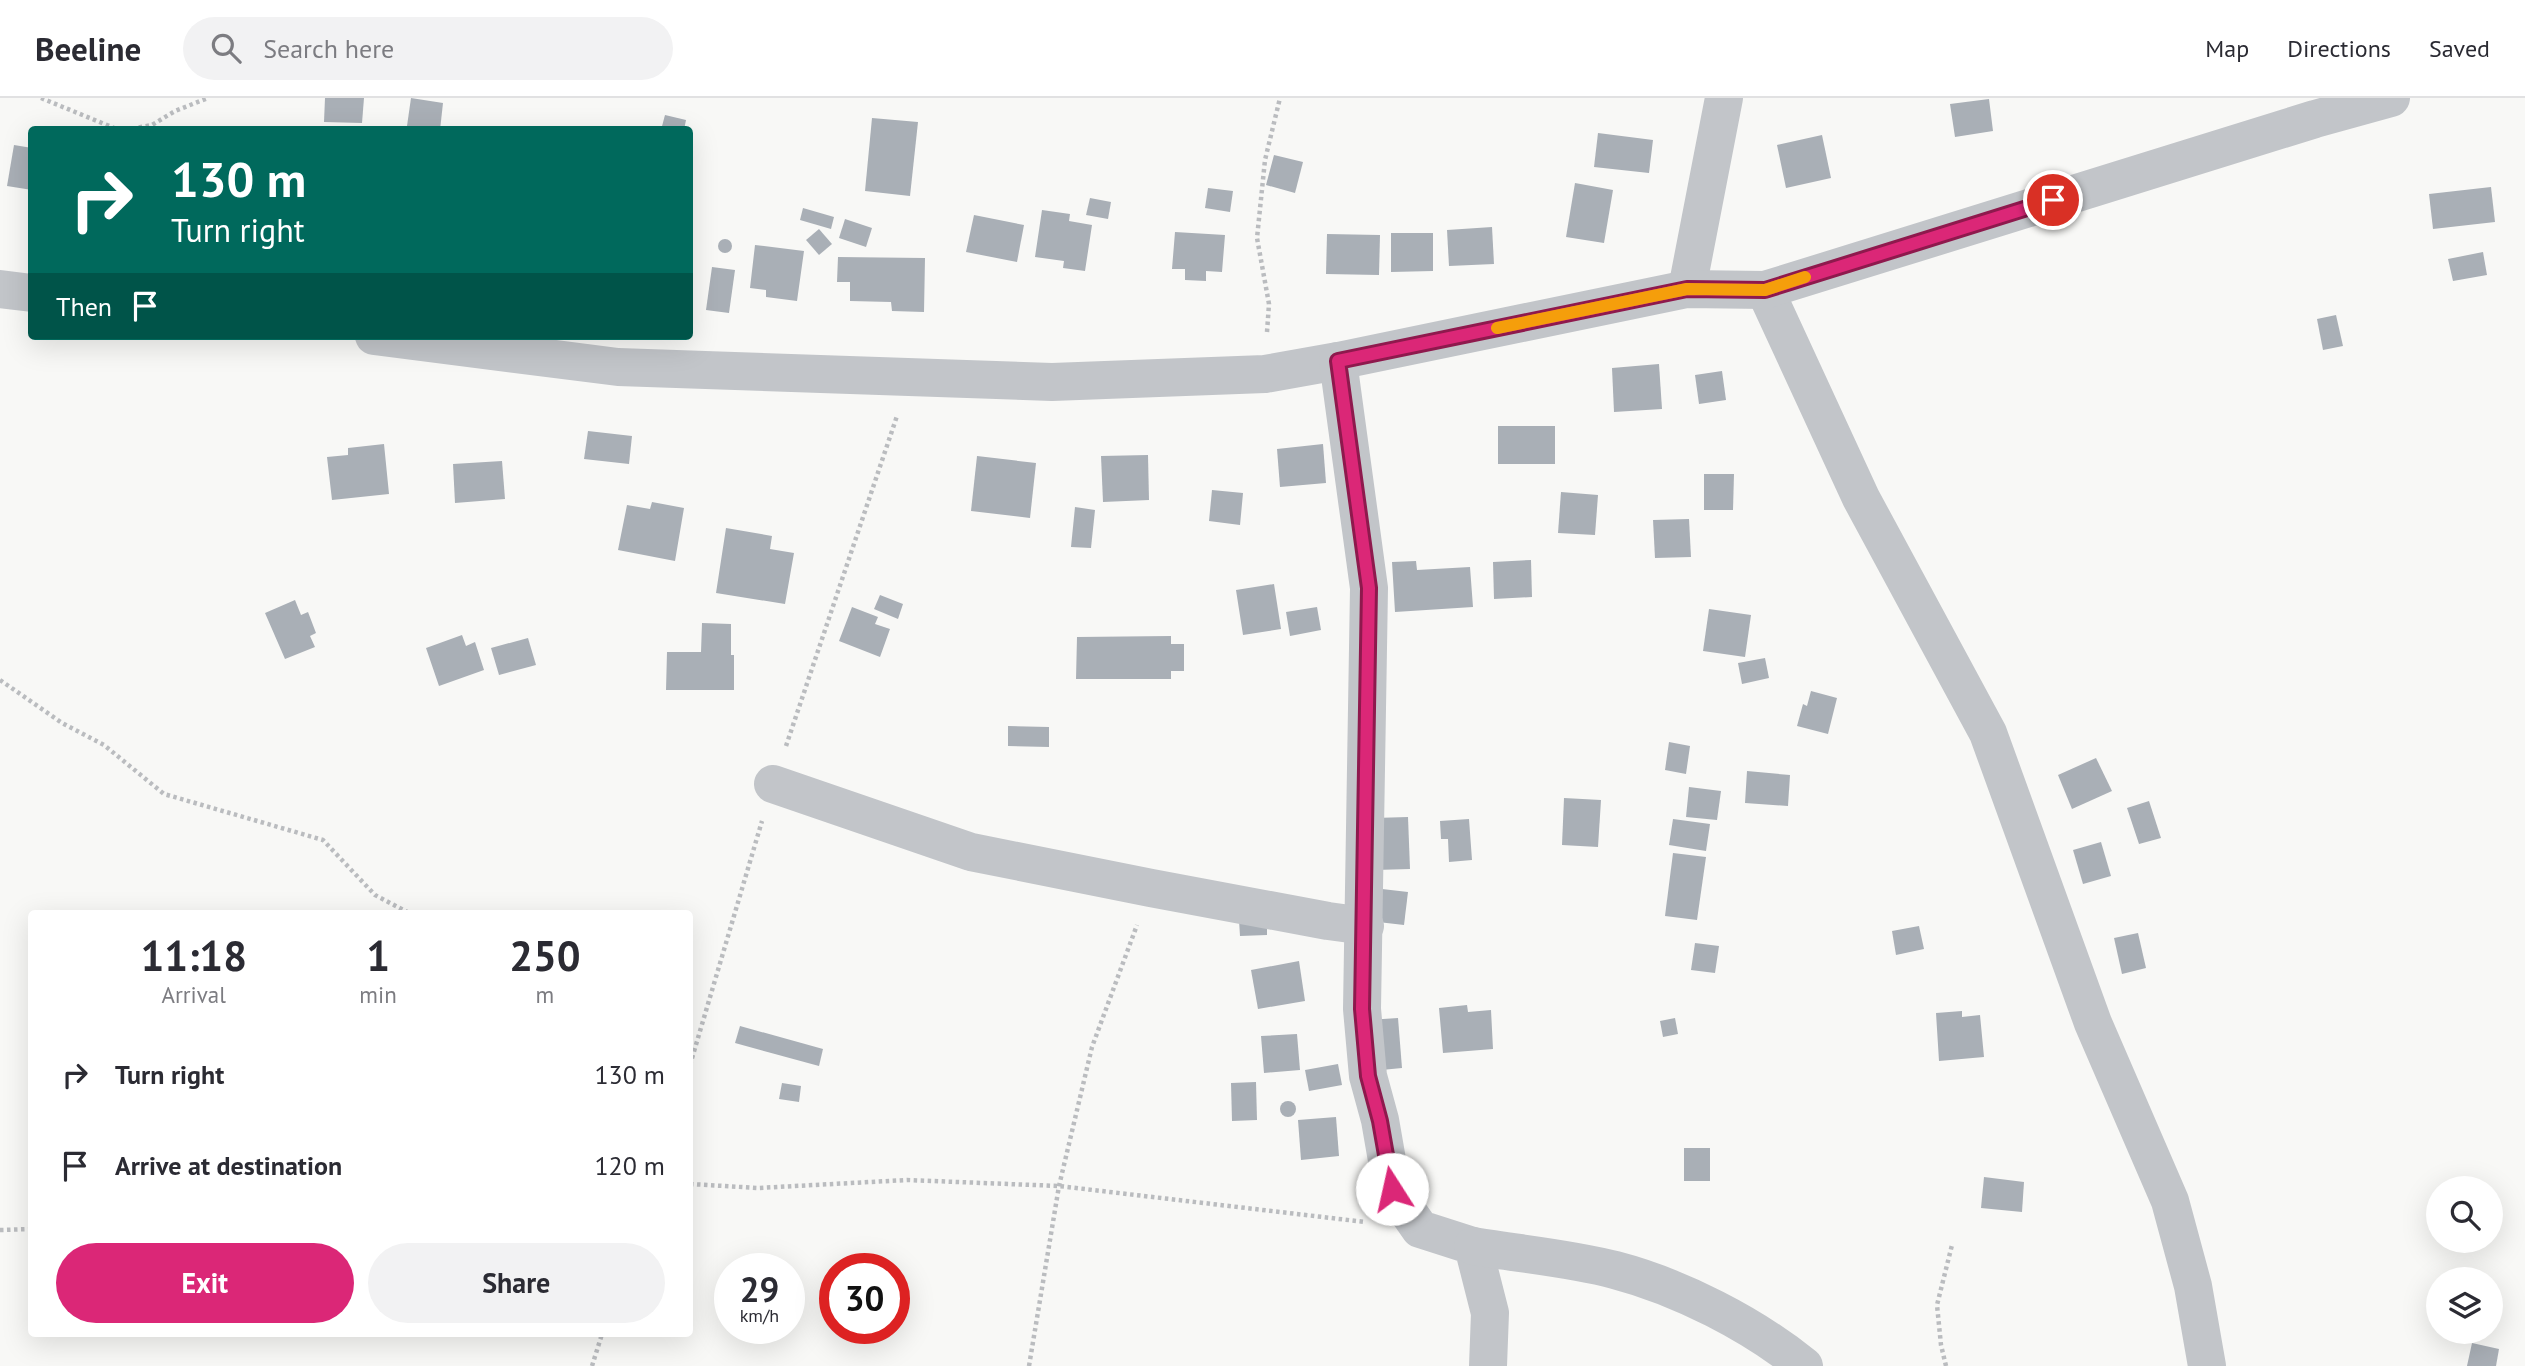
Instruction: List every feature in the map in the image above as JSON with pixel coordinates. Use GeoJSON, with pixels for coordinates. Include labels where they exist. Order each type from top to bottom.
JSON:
{"type":"FeatureCollection","features":[{"type":"Feature","properties":{"kind":"street"},"geometry":{"type":"LineString","coordinates":[[1687,289],[1724,98]]}},
{"type":"Feature","properties":{"kind":"street"},"geometry":{"type":"LineString","coordinates":[[405,340],[618,367],[909,379],[1052,382],[1265,374],[1687,289],[1765,290],[2315,119],[2391,98]]}},
{"type":"Feature","properties":{"kind":"street"},"geometry":{"type":"LineString","coordinates":[[0,289],[28,292]]}},
{"type":"Feature","properties":{"kind":"street"},"geometry":{"type":"LineString","coordinates":[[1765,290],[1861,498],[1988,733],[2093,1023],[2170,1201],[2193,1286],[2207,1366]]}},
{"type":"Feature","properties":{"kind":"street"},"geometry":{"type":"LineString","coordinates":[[1338,361],[1369,588],[1362,1009],[1368,1076],[1380,1121],[1392,1189],[1420,1229],[1473,1246],[1615,1270],[1680,1293],[1755,1331],[1804,1366]]}},
{"type":"Feature","properties":{"kind":"street"},"geometry":{"type":"LineString","coordinates":[[773,784],[971,852],[1151,888],[1365,926]]}},
{"type":"Feature","properties":{"kind":"street"},"geometry":{"type":"LineString","coordinates":[[1473,1246],[1490,1313],[1488,1366]]}},
{"type":"Feature","properties":{"kind":"path"},"geometry":{"type":"LineString","coordinates":[[41,98],[110,126]]}},
{"type":"Feature","properties":{"kind":"path"},"geometry":{"type":"LineString","coordinates":[[147,126],[208,98]]}},
{"type":"Feature","properties":{"kind":"path"},"geometry":{"type":"LineString","coordinates":[[1265,374],[1269,304],[1257,237],[1265,160],[1280,98]]}},
{"type":"Feature","properties":{"kind":"path"},"geometry":{"type":"LineString","coordinates":[[693,1055],[773,784],[909,379]]}},
{"type":"Feature","properties":{"kind":"path"},"geometry":{"type":"LineString","coordinates":[[0,680],[62,723],[104,745],[164,793],[323,840],[375,895],[403,910]]}},
{"type":"Feature","properties":{"kind":"path"},"geometry":{"type":"LineString","coordinates":[[1029,1366],[1059,1186],[1092,1047],[1151,888]]}},
{"type":"Feature","properties":{"kind":"path"},"geometry":{"type":"LineString","coordinates":[[693,1184],[758,1188],[907,1180],[1059,1186],[1420,1229]]}},
{"type":"Feature","properties":{"kind":"path"},"geometry":{"type":"LineString","coordinates":[[0,1230],[28,1230]]}},
{"type":"Feature","properties":{"kind":"path"},"geometry":{"type":"LineString","coordinates":[[1947,1366],[1941,1345],[1937,1305],[1952,1245]]}},
{"type":"Feature","properties":{"kind":"path"},"geometry":{"type":"LineString","coordinates":[[592,1366],[601,1337]]}},
{"type":"Feature","properties":{"kind":"building"},"geometry":{"type":"Polygon","coordinates":[[[325,98],[364,98],[362,123],[324,122],[325,98]]]}},
{"type":"Feature","properties":{"kind":"building"},"geometry":{"type":"Polygon","coordinates":[[[411,98],[443,103],[440,126],[407,126],[411,98]]]}},
{"type":"Feature","properties":{"kind":"building"},"geometry":{"type":"Polygon","coordinates":[[[1989,99],[1993,131],[1955,137],[1950,104],[1989,99]]]}},
{"type":"Feature","properties":{"kind":"building"},"geometry":{"type":"Polygon","coordinates":[[[665,115],[686,120],[685,126],[662,126],[665,115]]]}},
{"type":"Feature","properties":{"kind":"building"},"geometry":{"type":"Polygon","coordinates":[[[872,118],[918,122],[910,196],[865,191],[872,118]]]}},
{"type":"Feature","properties":{"kind":"building"},"geometry":{"type":"Polygon","coordinates":[[[1598,133],[1653,140],[1649,173],[1594,167],[1598,133]]]}},
{"type":"Feature","properties":{"kind":"building"},"geometry":{"type":"Polygon","coordinates":[[[1822,135],[1831,178],[1786,188],[1777,145],[1822,135]]]}},
{"type":"Feature","properties":{"kind":"building"},"geometry":{"type":"Polygon","coordinates":[[[14,145],[28,147],[28,189],[7,186],[14,145]]]}},
{"type":"Feature","properties":{"kind":"building"},"geometry":{"type":"Polygon","coordinates":[[[1274,155],[1303,162],[1295,193],[1266,185],[1274,155]]]}},
{"type":"Feature","properties":{"kind":"building"},"geometry":{"type":"Polygon","coordinates":[[[1575,183],[1613,190],[1604,243],[1566,237],[1575,183]]]}},
{"type":"Feature","properties":{"kind":"building"},"geometry":{"type":"Polygon","coordinates":[[[2491,187],[2495,222],[2433,229],[2429,194],[2491,187]]]}},
{"type":"Feature","properties":{"kind":"building"},"geometry":{"type":"Polygon","coordinates":[[[1208,188],[1233,191],[1230,212],[1205,208],[1208,188]]]}},
{"type":"Feature","properties":{"kind":"building"},"geometry":{"type":"Polygon","coordinates":[[[1090,198],[1111,202],[1108,219],[1086,215],[1090,198]]]}},
{"type":"Feature","properties":{"kind":"building"},"geometry":{"type":"Polygon","coordinates":[[[803,208],[834,217],[831,229],[800,220],[803,208]]]}},
{"type":"Feature","properties":{"kind":"building"},"geometry":{"type":"Polygon","coordinates":[[[1042,210],[1070,214],[1069,221],[1092,225],[1085,271],[1063,268],[1064,261],[1035,257],[1042,210]]]}},
{"type":"Feature","properties":{"kind":"building"},"geometry":{"type":"Polygon","coordinates":[[[974,215],[1024,225],[1017,262],[966,252],[974,215]]]}},
{"type":"Feature","properties":{"kind":"building"},"geometry":{"type":"Polygon","coordinates":[[[845,219],[872,228],[866,247],[839,238],[845,219]]]}},
{"type":"Feature","properties":{"kind":"building"},"geometry":{"type":"Polygon","coordinates":[[[1492,227],[1494,264],[1449,266],[1447,230],[1492,227]]]}},
{"type":"Feature","properties":{"kind":"building"},"geometry":{"type":"Polygon","coordinates":[[[819,229],[832,244],[819,255],[806,240],[819,229]]]}},
{"type":"Feature","properties":{"kind":"building"},"geometry":{"type":"Polygon","coordinates":[[[1175,232],[1225,235],[1222,272],[1206,271],[1206,281],[1185,280],[1185,269],[1172,269],[1175,232]]]}},
{"type":"Feature","properties":{"kind":"building"},"geometry":{"type":"Polygon","coordinates":[[[1391,233],[1433,233],[1433,271],[1391,272],[1391,233]]]}},
{"type":"Feature","properties":{"kind":"building"},"geometry":{"type":"Polygon","coordinates":[[[1327,234],[1380,235],[1379,275],[1326,274],[1327,234]]]}},
{"type":"Feature","properties":{"kind":"building"},"geometry":{"type":"Polygon","coordinates":[[[722,239],[728,239],[732,246],[728,253],[722,253],[718,249],[718,243],[722,239]]]}},
{"type":"Feature","properties":{"kind":"building"},"geometry":{"type":"Polygon","coordinates":[[[755,245],[804,251],[797,301],[766,297],[766,290],[750,288],[755,245]]]}},
{"type":"Feature","properties":{"kind":"building"},"geometry":{"type":"Polygon","coordinates":[[[2483,252],[2487,275],[2453,281],[2448,259],[2483,252]]]}},
{"type":"Feature","properties":{"kind":"building"},"geometry":{"type":"Polygon","coordinates":[[[838,257],[925,258],[924,312],[892,311],[891,302],[850,301],[850,282],[837,282],[838,257]]]}},
{"type":"Feature","properties":{"kind":"building"},"geometry":{"type":"Polygon","coordinates":[[[712,267],[735,270],[729,313],[706,310],[712,267]]]}},
{"type":"Feature","properties":{"kind":"building"},"geometry":{"type":"Polygon","coordinates":[[[2336,315],[2343,346],[2323,350],[2317,319],[2336,315]]]}},
{"type":"Feature","properties":{"kind":"building"},"geometry":{"type":"Polygon","coordinates":[[[1659,364],[1662,409],[1614,412],[1612,368],[1659,364]]]}},
{"type":"Feature","properties":{"kind":"building"},"geometry":{"type":"Polygon","coordinates":[[[1722,371],[1726,400],[1699,404],[1695,375],[1722,371]]]}},
{"type":"Feature","properties":{"kind":"building"},"geometry":{"type":"Polygon","coordinates":[[[1498,426],[1555,426],[1555,464],[1498,464],[1498,426]]]}},
{"type":"Feature","properties":{"kind":"building"},"geometry":{"type":"Polygon","coordinates":[[[588,431],[632,436],[629,464],[584,459],[588,431]]]}},
{"type":"Feature","properties":{"kind":"building"},"geometry":{"type":"Polygon","coordinates":[[[384,444],[389,494],[332,500],[327,457],[348,455],[348,448],[384,444]]]}},
{"type":"Feature","properties":{"kind":"building"},"geometry":{"type":"Polygon","coordinates":[[[1323,444],[1326,483],[1280,487],[1277,449],[1323,444]]]}},
{"type":"Feature","properties":{"kind":"building"},"geometry":{"type":"Polygon","coordinates":[[[1148,455],[1149,500],[1103,502],[1101,456],[1148,455]]]}},
{"type":"Feature","properties":{"kind":"building"},"geometry":{"type":"Polygon","coordinates":[[[977,456],[1036,463],[1030,518],[971,511],[977,456]]]}},
{"type":"Feature","properties":{"kind":"building"},"geometry":{"type":"Polygon","coordinates":[[[502,461],[505,499],[455,503],[453,464],[502,461]]]}},
{"type":"Feature","properties":{"kind":"building"},"geometry":{"type":"Polygon","coordinates":[[[1704,474],[1734,474],[1733,510],[1704,510],[1704,474]]]}},
{"type":"Feature","properties":{"kind":"building"},"geometry":{"type":"Polygon","coordinates":[[[1212,490],[1243,493],[1240,525],[1209,521],[1212,490]]]}},
{"type":"Feature","properties":{"kind":"building"},"geometry":{"type":"Polygon","coordinates":[[[1561,492],[1598,495],[1595,535],[1558,533],[1561,492]]]}},
{"type":"Feature","properties":{"kind":"building"},"geometry":{"type":"Polygon","coordinates":[[[652,502],[684,508],[675,561],[618,550],[627,505],[650,509],[652,502]]]}},
{"type":"Feature","properties":{"kind":"building"},"geometry":{"type":"Polygon","coordinates":[[[1075,507],[1095,510],[1091,548],[1071,547],[1075,507]]]}},
{"type":"Feature","properties":{"kind":"building"},"geometry":{"type":"Polygon","coordinates":[[[1689,519],[1691,557],[1655,558],[1653,520],[1689,519]]]}},
{"type":"Feature","properties":{"kind":"building"},"geometry":{"type":"Polygon","coordinates":[[[726,528],[772,536],[770,549],[794,553],[785,604],[716,593],[726,528]]]}},
{"type":"Feature","properties":{"kind":"building"},"geometry":{"type":"Polygon","coordinates":[[[1531,560],[1532,597],[1494,599],[1493,562],[1531,560]]]}},
{"type":"Feature","properties":{"kind":"building"},"geometry":{"type":"Polygon","coordinates":[[[1416,561],[1417,570],[1470,567],[1473,607],[1395,612],[1392,562],[1416,561]]]}},
{"type":"Feature","properties":{"kind":"building"},"geometry":{"type":"Polygon","coordinates":[[[1274,584],[1281,629],[1243,635],[1236,590],[1274,584]]]}},
{"type":"Feature","properties":{"kind":"building"},"geometry":{"type":"Polygon","coordinates":[[[880,595],[903,604],[898,619],[874,609],[880,595]]]}},
{"type":"Feature","properties":{"kind":"building"},"geometry":{"type":"Polygon","coordinates":[[[295,600],[301,615],[308,612],[316,633],[310,636],[315,647],[285,659],[265,613],[295,600]]]}},
{"type":"Feature","properties":{"kind":"building"},"geometry":{"type":"Polygon","coordinates":[[[852,607],[878,617],[875,624],[890,629],[880,657],[839,641],[852,607]]]}},
{"type":"Feature","properties":{"kind":"building"},"geometry":{"type":"Polygon","coordinates":[[[1317,607],[1321,630],[1290,636],[1286,612],[1317,607]]]}},
{"type":"Feature","properties":{"kind":"building"},"geometry":{"type":"Polygon","coordinates":[[[1709,609],[1751,615],[1745,657],[1703,651],[1709,609]]]}},
{"type":"Feature","properties":{"kind":"building"},"geometry":{"type":"Polygon","coordinates":[[[702,623],[731,624],[734,690],[666,690],[667,652],[701,652],[702,623]]]}},
{"type":"Feature","properties":{"kind":"building"},"geometry":{"type":"Polygon","coordinates":[[[462,635],[466,646],[475,642],[484,670],[439,686],[426,648],[462,635]]]}},
{"type":"Feature","properties":{"kind":"building"},"geometry":{"type":"Polygon","coordinates":[[[1171,636],[1171,644],[1184,644],[1184,671],[1171,671],[1171,679],[1076,679],[1077,637],[1171,636]]]}},
{"type":"Feature","properties":{"kind":"building"},"geometry":{"type":"Polygon","coordinates":[[[528,638],[536,665],[499,675],[491,648],[528,638]]]}},
{"type":"Feature","properties":{"kind":"building"},"geometry":{"type":"Polygon","coordinates":[[[1765,658],[1769,678],[1742,684],[1738,663],[1765,658]]]}},
{"type":"Feature","properties":{"kind":"building"},"geometry":{"type":"Polygon","coordinates":[[[1811,691],[1837,698],[1828,734],[1797,726],[1803,704],[1807,706],[1811,691]]]}},
{"type":"Feature","properties":{"kind":"building"},"geometry":{"type":"Polygon","coordinates":[[[1008,726],[1049,727],[1049,747],[1008,746],[1008,726]]]}},
{"type":"Feature","properties":{"kind":"building"},"geometry":{"type":"Polygon","coordinates":[[[1669,742],[1690,746],[1686,774],[1665,770],[1669,742]]]}},
{"type":"Feature","properties":{"kind":"building"},"geometry":{"type":"Polygon","coordinates":[[[2096,758],[2112,791],[2072,809],[2058,775],[2096,758]]]}},
{"type":"Feature","properties":{"kind":"building"},"geometry":{"type":"Polygon","coordinates":[[[1747,771],[1790,775],[1788,806],[1745,803],[1747,771]]]}},
{"type":"Feature","properties":{"kind":"building"},"geometry":{"type":"Polygon","coordinates":[[[1689,787],[1721,791],[1717,820],[1686,817],[1689,787]]]}},
{"type":"Feature","properties":{"kind":"building"},"geometry":{"type":"Polygon","coordinates":[[[1564,798],[1601,800],[1598,847],[1562,845],[1564,798]]]}},
{"type":"Feature","properties":{"kind":"building"},"geometry":{"type":"Polygon","coordinates":[[[2149,801],[2161,838],[2139,844],[2127,808],[2149,801]]]}},
{"type":"Feature","properties":{"kind":"building"},"geometry":{"type":"Polygon","coordinates":[[[1408,817],[1410,869],[1375,870],[1374,818],[1408,817]]]}},
{"type":"Feature","properties":{"kind":"building"},"geometry":{"type":"Polygon","coordinates":[[[1469,819],[1472,860],[1449,862],[1448,839],[1441,839],[1440,821],[1469,819]]]}},
{"type":"Feature","properties":{"kind":"building"},"geometry":{"type":"Polygon","coordinates":[[[1673,819],[1710,824],[1706,851],[1669,845],[1673,819]]]}},
{"type":"Feature","properties":{"kind":"building"},"geometry":{"type":"Polygon","coordinates":[[[2101,842],[2111,876],[2083,884],[2073,850],[2101,842]]]}},
{"type":"Feature","properties":{"kind":"building"},"geometry":{"type":"Polygon","coordinates":[[[1673,853],[1706,857],[1697,920],[1665,916],[1673,853]]]}},
{"type":"Feature","properties":{"kind":"building"},"geometry":{"type":"Polygon","coordinates":[[[1382,889],[1408,892],[1404,925],[1378,922],[1382,889]]]}},
{"type":"Feature","properties":{"kind":"building"},"geometry":{"type":"Polygon","coordinates":[[[1267,918],[1267,935],[1240,936],[1239,920],[1267,918]]]}},
{"type":"Feature","properties":{"kind":"building"},"geometry":{"type":"Polygon","coordinates":[[[1919,926],[1924,949],[1896,955],[1892,931],[1919,926]]]}},
{"type":"Feature","properties":{"kind":"building"},"geometry":{"type":"Polygon","coordinates":[[[2138,933],[2146,968],[2122,974],[2114,938],[2138,933]]]}},
{"type":"Feature","properties":{"kind":"building"},"geometry":{"type":"Polygon","coordinates":[[[1695,943],[1719,946],[1715,973],[1691,970],[1695,943]]]}},
{"type":"Feature","properties":{"kind":"building"},"geometry":{"type":"Polygon","coordinates":[[[1299,961],[1305,1001],[1258,1009],[1251,970],[1299,961]]]}},
{"type":"Feature","properties":{"kind":"building"},"geometry":{"type":"Polygon","coordinates":[[[1467,1005],[1468,1012],[1491,1010],[1493,1049],[1443,1053],[1439,1008],[1467,1005]]]}},
{"type":"Feature","properties":{"kind":"building"},"geometry":{"type":"Polygon","coordinates":[[[1962,1011],[1962,1017],[1980,1015],[1984,1057],[1939,1061],[1936,1013],[1962,1011]]]}},
{"type":"Feature","properties":{"kind":"building"},"geometry":{"type":"Polygon","coordinates":[[[1398,1018],[1402,1068],[1371,1071],[1368,1020],[1398,1018]]]}},
{"type":"Feature","properties":{"kind":"building"},"geometry":{"type":"Polygon","coordinates":[[[1675,1018],[1678,1034],[1663,1037],[1660,1021],[1675,1018]]]}},
{"type":"Feature","properties":{"kind":"building"},"geometry":{"type":"Polygon","coordinates":[[[740,1026],[823,1049],[819,1066],[735,1043],[740,1026]]]}},
{"type":"Feature","properties":{"kind":"building"},"geometry":{"type":"Polygon","coordinates":[[[1297,1034],[1300,1070],[1264,1073],[1261,1036],[1297,1034]]]}},
{"type":"Feature","properties":{"kind":"building"},"geometry":{"type":"Polygon","coordinates":[[[1338,1064],[1342,1085],[1309,1091],[1305,1070],[1338,1064]]]}},
{"type":"Feature","properties":{"kind":"building"},"geometry":{"type":"Polygon","coordinates":[[[1256,1082],[1257,1120],[1232,1121],[1231,1083],[1256,1082]]]}},
{"type":"Feature","properties":{"kind":"building"},"geometry":{"type":"Polygon","coordinates":[[[782,1083],[801,1086],[799,1102],[779,1099],[782,1083]]]}},
{"type":"Feature","properties":{"kind":"building"},"geometry":{"type":"Polygon","coordinates":[[[1288,1101],[1294,1103],[1294,1115],[1288,1117],[1282,1115],[1280,1109],[1282,1103],[1288,1101]]]}},
{"type":"Feature","properties":{"kind":"building"},"geometry":{"type":"Polygon","coordinates":[[[1336,1117],[1339,1156],[1301,1160],[1298,1120],[1336,1117]]]}},
{"type":"Feature","properties":{"kind":"building"},"geometry":{"type":"Polygon","coordinates":[[[1684,1148],[1710,1148],[1710,1181],[1684,1181],[1684,1148]]]}},
{"type":"Feature","properties":{"kind":"building"},"geometry":{"type":"Polygon","coordinates":[[[1984,1177],[2024,1182],[2022,1212],[1981,1208],[1984,1177]]]}},
{"type":"Feature","properties":{"kind":"building"},"geometry":{"type":"Polygon","coordinates":[[[2472,1344],[2499,1349],[2496,1366],[2467,1366],[2472,1344]]]}},
{"type":"Feature","properties":{"kind":"slow traffic"},"geometry":{"type":"LineString","coordinates":[[1497,328],[1687,289],[1765,290],[1805,277]]}},
{"type":"Feature","properties":{"kind":"route"},"geometry":{"type":"LineString","coordinates":[[1392,1189],[1380,1121],[1368,1076],[1362,1009],[1369,588],[1338,361],[1687,289],[1765,290],[2053,200]]}}]}
